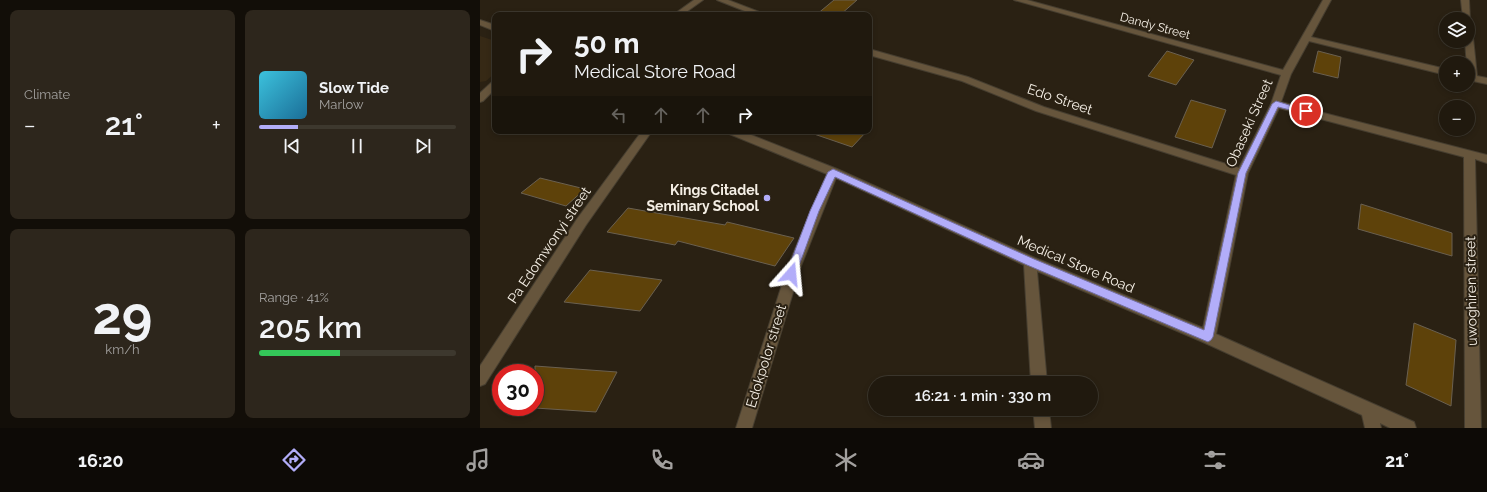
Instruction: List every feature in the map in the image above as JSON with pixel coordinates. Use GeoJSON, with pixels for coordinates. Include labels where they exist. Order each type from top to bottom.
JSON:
{"type":"FeatureCollection","features":[{"type":"Feature","properties":{"kind":"street"},"geometry":{"type":"LineString","coordinates":[[681,12],[699,0]]}},
{"type":"Feature","properties":{"kind":"street"},"geometry":{"type":"LineString","coordinates":[[721,0],[754,12]]}},
{"type":"Feature","properties":{"kind":"street","name":"Dandy Street"},"geometry":{"type":"LineString","coordinates":[[1018,0],[1286,74]]}},
{"type":"Feature","properties":{"kind":"street","name":"Obaseki Street"},"geometry":{"type":"LineString","coordinates":[[1208,337],[1242,173],[1276,104],[1286,74],[1328,0]]}},
{"type":"Feature","properties":{"kind":"street"},"geometry":{"type":"LineString","coordinates":[[1465,0],[1466,12]]}},
{"type":"Feature","properties":{"kind":"street"},"geometry":{"type":"LineString","coordinates":[[480,22],[492,27]]}},
{"type":"Feature","properties":{"kind":"street"},"geometry":{"type":"LineString","coordinates":[[1306,38],[1439,70]]}},
{"type":"Feature","properties":{"kind":"street","name":"Edo Street"},"geometry":{"type":"LineString","coordinates":[[872,53],[965,79],[1040,109],[1242,173]]}},
{"type":"Feature","properties":{"kind":"street"},"geometry":{"type":"LineString","coordinates":[[1475,78],[1487,81]]}},
{"type":"Feature","properties":{"kind":"street"},"geometry":{"type":"LineString","coordinates":[[480,99],[492,87]]}},
{"type":"Feature","properties":{"kind":"street"},"geometry":{"type":"LineString","coordinates":[[1276,104],[1487,159]]}},
{"type":"Feature","properties":{"kind":"street","name":"Pa Edomwonyi street"},"geometry":{"type":"LineString","coordinates":[[480,379],[538,287],[626,158],[645,134]]}},
{"type":"Feature","properties":{"kind":"street","name":"Medical Store Road"},"geometry":{"type":"LineString","coordinates":[[738,134],[833,172],[1030,262],[1208,337],[1408,428]]}},
{"type":"Feature","properties":{"kind":"street","name":"uwoghiren street"},"geometry":{"type":"LineString","coordinates":[[1469,154],[1473,428]]}},
{"type":"Feature","properties":{"kind":"street","name":"Edokpolor street"},"geometry":{"type":"LineString","coordinates":[[744,428],[796,260],[814,211],[833,172]]}},
{"type":"Feature","properties":{"kind":"street"},"geometry":{"type":"LineString","coordinates":[[1030,262],[1038,376]]}},
{"type":"Feature","properties":{"kind":"street"},"geometry":{"type":"LineString","coordinates":[[1369,411],[1374,428]]}},
{"type":"Feature","properties":{"kind":"street"},"geometry":{"type":"LineString","coordinates":[[1042,416],[1043,428]]}},
{"type":"Feature","properties":{"kind":"shaded area"},"geometry":{"type":"Polygon","coordinates":[[[480,36],[492,40],[492,76],[486,81],[480,82],[480,36]]]}},
{"type":"Feature","properties":{"kind":"building"},"geometry":{"type":"Polygon","coordinates":[[[834,0],[857,0],[843,12],[820,12],[834,0]]]}},
{"type":"Feature","properties":{"kind":"building"},"geometry":{"type":"Polygon","coordinates":[[[1167,51],[1194,60],[1176,85],[1148,76],[1167,51]]]}},
{"type":"Feature","properties":{"kind":"building"},"geometry":{"type":"Polygon","coordinates":[[[1318,51],[1341,57],[1338,78],[1313,72],[1318,51]]]}},
{"type":"Feature","properties":{"kind":"building"},"geometry":{"type":"Polygon","coordinates":[[[1191,100],[1226,110],[1212,148],[1175,137],[1191,100]]]}},
{"type":"Feature","properties":{"kind":"building"},"geometry":{"type":"Polygon","coordinates":[[[814,134],[864,134],[852,147],[814,134]]]}},
{"type":"Feature","properties":{"kind":"building"},"geometry":{"type":"Polygon","coordinates":[[[540,178],[585,189],[566,206],[521,193],[540,178]]]}},
{"type":"Feature","properties":{"kind":"building"},"geometry":{"type":"Polygon","coordinates":[[[1361,204],[1452,233],[1452,256],[1358,229],[1361,204]]]}},
{"type":"Feature","properties":{"kind":"building"},"geometry":{"type":"Polygon","coordinates":[[[628,208],[725,225],[727,222],[794,238],[775,266],[678,241],[675,245],[607,232],[628,208]]]}},
{"type":"Feature","properties":{"kind":"building"},"geometry":{"type":"Polygon","coordinates":[[[590,270],[662,280],[640,311],[564,302],[590,270]]]}},
{"type":"Feature","properties":{"kind":"building"},"geometry":{"type":"Polygon","coordinates":[[[1414,323],[1456,340],[1451,406],[1406,385],[1414,323]]]}},
{"type":"Feature","properties":{"kind":"building"},"geometry":{"type":"Polygon","coordinates":[[[544,367],[617,372],[596,412],[544,409],[544,367]]]}},
{"type":"Feature","properties":{"kind":"place","name":"Kings Citadel Seminary School"},"geometry":{"type":"Point","coordinates":[767,198]}},
{"type":"Feature","properties":{"kind":"route"},"geometry":{"type":"LineString","coordinates":[[791,274],[814,211],[833,172],[1030,262],[1208,337],[1242,173],[1276,104],[1306,111]]}}]}
